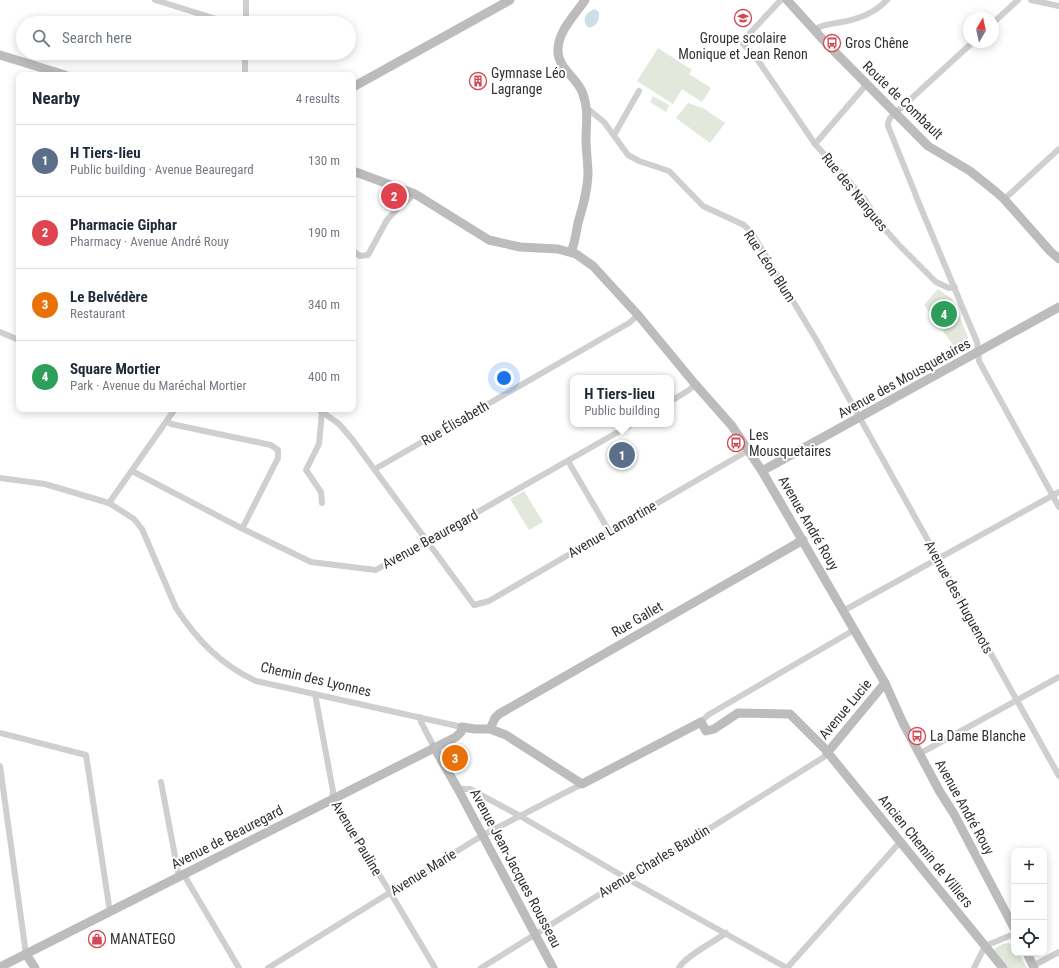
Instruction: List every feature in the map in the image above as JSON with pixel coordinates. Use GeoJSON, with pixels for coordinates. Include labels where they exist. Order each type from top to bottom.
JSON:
{"type":"FeatureCollection","features":[{"type":"Feature","properties":{"kind":"street"},"geometry":{"type":"LineString","coordinates":[[154,0],[206,16]]}},
{"type":"Feature","properties":{"kind":"street"},"geometry":{"type":"LineString","coordinates":[[246,0],[246,16]]}},
{"type":"Feature","properties":{"kind":"street"},"geometry":{"type":"LineString","coordinates":[[356,85],[510,0]]}},
{"type":"Feature","properties":{"kind":"street"},"geometry":{"type":"LineString","coordinates":[[571,252],[586,199],[588,174],[586,137],[587,108],[582,92],[564,68],[559,57],[558,50],[559,41],[568,24],[585,0]]}},
{"type":"Feature","properties":{"kind":"street"},"geometry":{"type":"LineString","coordinates":[[781,0],[750,33],[743,44],[754,56],[815,144]]}},
{"type":"Feature","properties":{"kind":"street","name":"Route de Combault"},"geometry":{"type":"LineString","coordinates":[[787,0],[866,85],[928,146],[1008,196],[1050,252],[1059,260]]}},
{"type":"Feature","properties":{"kind":"street"},"geometry":{"type":"LineString","coordinates":[[815,29],[824,25],[863,17],[878,9],[887,0]]}},
{"type":"Feature","properties":{"kind":"street"},"geometry":{"type":"LineString","coordinates":[[999,17],[1018,0]]}},
{"type":"Feature","properties":{"kind":"street"},"geometry":{"type":"LineString","coordinates":[[1031,0],[1059,6]]}},
{"type":"Feature","properties":{"kind":"street"},"geometry":{"type":"LineString","coordinates":[[966,48],[888,120],[888,126],[936,247],[955,287],[977,342],[979,361],[1059,507]]}},
{"type":"Feature","properties":{"kind":"street"},"geometry":{"type":"LineString","coordinates":[[0,55],[16,60]]}},
{"type":"Feature","properties":{"kind":"street"},"geometry":{"type":"LineString","coordinates":[[16,60],[55,72]]}},
{"type":"Feature","properties":{"kind":"street"},"geometry":{"type":"LineString","coordinates":[[245,60],[245,72]]}},
{"type":"Feature","properties":{"kind":"street","name":"Rue des Nangues"},"geometry":{"type":"LineString","coordinates":[[866,85],[815,144],[863,197],[882,226],[899,245],[936,282],[949,288],[955,287]]}},
{"type":"Feature","properties":{"kind":"street"},"geometry":{"type":"LineString","coordinates":[[614,135],[639,91]]}},
{"type":"Feature","properties":{"kind":"street","name":"Rue Léon Blum"},"geometry":{"type":"LineString","coordinates":[[587,108],[604,122],[631,157],[668,171],[703,206],[748,228],[815,336],[860,418]]}},
{"type":"Feature","properties":{"kind":"street"},"geometry":{"type":"LineString","coordinates":[[1008,196],[1059,149]]}},
{"type":"Feature","properties":{"kind":"street","name":"Avenue André Rouy"},"geometry":{"type":"LineString","coordinates":[[356,172],[415,194],[489,240],[520,247],[571,252],[581,257],[593,266],[638,315],[732,426],[762,471],[885,683],[919,754],[954,814],[1011,922]]}},
{"type":"Feature","properties":{"kind":"street"},"geometry":{"type":"LineString","coordinates":[[356,253],[360,256],[368,256],[387,220],[396,209],[415,194]]}},
{"type":"Feature","properties":{"kind":"street","name":"Avenue des Mousquetaires"},"geometry":{"type":"LineString","coordinates":[[762,471],[1059,307]]}},
{"type":"Feature","properties":{"kind":"street","name":"Rue Élisabeth"},"geometry":{"type":"LineString","coordinates":[[374,469],[622,326],[638,315]]}},
{"type":"Feature","properties":{"kind":"street"},"geometry":{"type":"LineString","coordinates":[[0,332],[16,339]]}},
{"type":"Feature","properties":{"kind":"street"},"geometry":{"type":"LineString","coordinates":[[674,399],[689,390],[695,384]]}},
{"type":"Feature","properties":{"kind":"street"},"geometry":{"type":"LineString","coordinates":[[109,503],[173,412]]}},
{"type":"Feature","properties":{"kind":"street"},"geometry":{"type":"LineString","coordinates":[[320,412],[319,444],[306,470],[321,492],[322,503]]}},
{"type":"Feature","properties":{"kind":"street"},"geometry":{"type":"LineString","coordinates":[[323,412],[339,424],[427,542]]}},
{"type":"Feature","properties":{"kind":"street","name":"Avenue des Huguenots"},"geometry":{"type":"LineString","coordinates":[[860,418],[937,559],[1059,776]]}},
{"type":"Feature","properties":{"kind":"street"},"geometry":{"type":"LineString","coordinates":[[167,421],[171,424],[271,444],[278,450],[278,458],[241,528]]}},
{"type":"Feature","properties":{"kind":"street","name":"Avenue Beauregard"},"geometry":{"type":"LineString","coordinates":[[132,471],[241,528],[311,562],[376,570],[627,427]]}},
{"type":"Feature","properties":{"kind":"street","name":"Avenue Lamartine"},"geometry":{"type":"LineString","coordinates":[[427,542],[474,605],[489,601],[749,450]]}},
{"type":"Feature","properties":{"kind":"street"},"geometry":{"type":"LineString","coordinates":[[568,461],[609,530]]}},
{"type":"Feature","properties":{"kind":"street","name":"Chemin des Lyonnes"},"geometry":{"type":"LineString","coordinates":[[0,478],[45,484],[109,503],[134,519],[142,529],[176,608],[182,617],[206,647],[224,663],[241,674],[253,679],[422,718],[475,729],[490,729],[514,740],[582,784]]}},
{"type":"Feature","properties":{"kind":"street"},"geometry":{"type":"LineString","coordinates":[[843,611],[1059,492]]}},
{"type":"Feature","properties":{"kind":"street","name":"Rue Gallet"},"geometry":{"type":"LineString","coordinates":[[490,729],[495,718],[499,714],[803,540]]}},
{"type":"Feature","properties":{"kind":"street"},"geometry":{"type":"LineString","coordinates":[[582,784],[701,722],[708,715],[854,630]]}},
{"type":"Feature","properties":{"kind":"street"},"geometry":{"type":"LineString","coordinates":[[919,754],[1059,677]]}},
{"type":"Feature","properties":{"kind":"street","name":"Avenue Lucie"},"geometry":{"type":"LineString","coordinates":[[826,753],[885,683]]}},
{"type":"Feature","properties":{"kind":"street","name":"Avenue Pauline"},"geometry":{"type":"LineString","coordinates":[[315,694],[333,791],[332,799],[435,968]]}},
{"type":"Feature","properties":{"kind":"street","name":"Ancien Chemin de Villiers"},"geometry":{"type":"LineString","coordinates":[[701,722],[706,731],[714,729],[738,713],[790,714],[826,753],[901,842],[1003,968]]}},
{"type":"Feature","properties":{"kind":"street","name":"Avenue Jean-Jacques Rousseau"},"geometry":{"type":"LineString","coordinates":[[422,718],[421,722],[434,747],[458,789],[553,968]]}},
{"type":"Feature","properties":{"kind":"street","name":"Avenue de Beauregard"},"geometry":{"type":"LineString","coordinates":[[0,967],[458,736],[462,726]]}},
{"type":"Feature","properties":{"kind":"street"},"geometry":{"type":"LineString","coordinates":[[0,733],[86,755],[110,912]]}},
{"type":"Feature","properties":{"kind":"street","name":"Avenue Charles Baudin"},"geometry":{"type":"LineString","coordinates":[[480,968],[626,878],[635,875],[824,757],[826,753]]}},
{"type":"Feature","properties":{"kind":"street"},"geometry":{"type":"LineString","coordinates":[[0,766],[26,954],[35,968]]}},
{"type":"Feature","properties":{"kind":"street"},"geometry":{"type":"LineString","coordinates":[[161,782],[181,876],[239,968]]}},
{"type":"Feature","properties":{"kind":"street","name":"Avenue Marie"},"geometry":{"type":"LineString","coordinates":[[268,968],[482,835],[582,784]]}},
{"type":"Feature","properties":{"kind":"street"},"geometry":{"type":"LineString","coordinates":[[458,789],[470,788],[626,878],[787,968],[901,842]]}},
{"type":"Feature","properties":{"kind":"street"},"geometry":{"type":"LineString","coordinates":[[679,968],[681,964],[689,957],[726,933]]}},
{"type":"Feature","properties":{"kind":"street"},"geometry":{"type":"LineString","coordinates":[[974,968],[985,946],[1011,935]]}},
{"type":"Feature","properties":{"kind":"street"},"geometry":{"type":"LineString","coordinates":[[1028,956],[1034,967],[1059,952]]}},
{"type":"Feature","properties":{"kind":"shaded area"},"geometry":{"type":"Polygon","coordinates":[[[595,9],[599,12],[599,18],[594,26],[589,28],[586,25],[585,17],[589,12],[595,9]]]}},
{"type":"Feature","properties":{"kind":"shaded area"},"geometry":{"type":"Polygon","coordinates":[[[658,48],[692,70],[689,74],[711,88],[702,102],[682,89],[673,104],[637,81],[658,48]]]}},
{"type":"Feature","properties":{"kind":"shaded area"},"geometry":{"type":"Polygon","coordinates":[[[653,96],[669,105],[666,112],[650,102],[653,96]]]}},
{"type":"Feature","properties":{"kind":"shaded area"},"geometry":{"type":"Polygon","coordinates":[[[688,103],[703,108],[725,123],[710,143],[676,118],[688,103]]]}},
{"type":"Feature","properties":{"kind":"shaded area"},"geometry":{"type":"Polygon","coordinates":[[[938,289],[952,299],[968,337],[968,345],[966,348],[958,352],[924,305],[938,289]]]}},
{"type":"Feature","properties":{"kind":"shaded area"},"geometry":{"type":"Polygon","coordinates":[[[524,491],[543,522],[529,530],[510,499],[524,491]]]}},
{"type":"Feature","properties":{"kind":"shaded area"},"geometry":{"type":"Polygon","coordinates":[[[1002,944],[1011,944],[1011,956],[1021,956],[1027,968],[1006,968],[993,950],[1002,944]]]}},
{"type":"Feature","properties":{"kind":"place","name":"Groupe scolaire Monique et Jean Renon"},"geometry":{"type":"Point","coordinates":[743,18]}},
{"type":"Feature","properties":{"kind":"place","name":"Gros Chêne"},"geometry":{"type":"Point","coordinates":[832,43]}},
{"type":"Feature","properties":{"kind":"place","name":"Gymnase Léo Lagrange"},"geometry":{"type":"Point","coordinates":[478,81]}},
{"type":"Feature","properties":{"kind":"place","name":"Pharmacie Giphar"},"geometry":{"type":"Point","coordinates":[394,196]}},
{"type":"Feature","properties":{"kind":"place","name":"Square Mortier"},"geometry":{"type":"Point","coordinates":[944,314]}},
{"type":"Feature","properties":{"kind":"place","name":"Les Mousquetaires"},"geometry":{"type":"Point","coordinates":[736,443]}},
{"type":"Feature","properties":{"kind":"place","name":"H Tiers-lieu"},"geometry":{"type":"Point","coordinates":[622,455]}},
{"type":"Feature","properties":{"kind":"place","name":"La Dame Blanche"},"geometry":{"type":"Point","coordinates":[917,736]}},
{"type":"Feature","properties":{"kind":"place","name":"Le Belvédère"},"geometry":{"type":"Point","coordinates":[455,758]}},
{"type":"Feature","properties":{"kind":"place","name":"MANATEGO"},"geometry":{"type":"Point","coordinates":[97,939]}}]}
